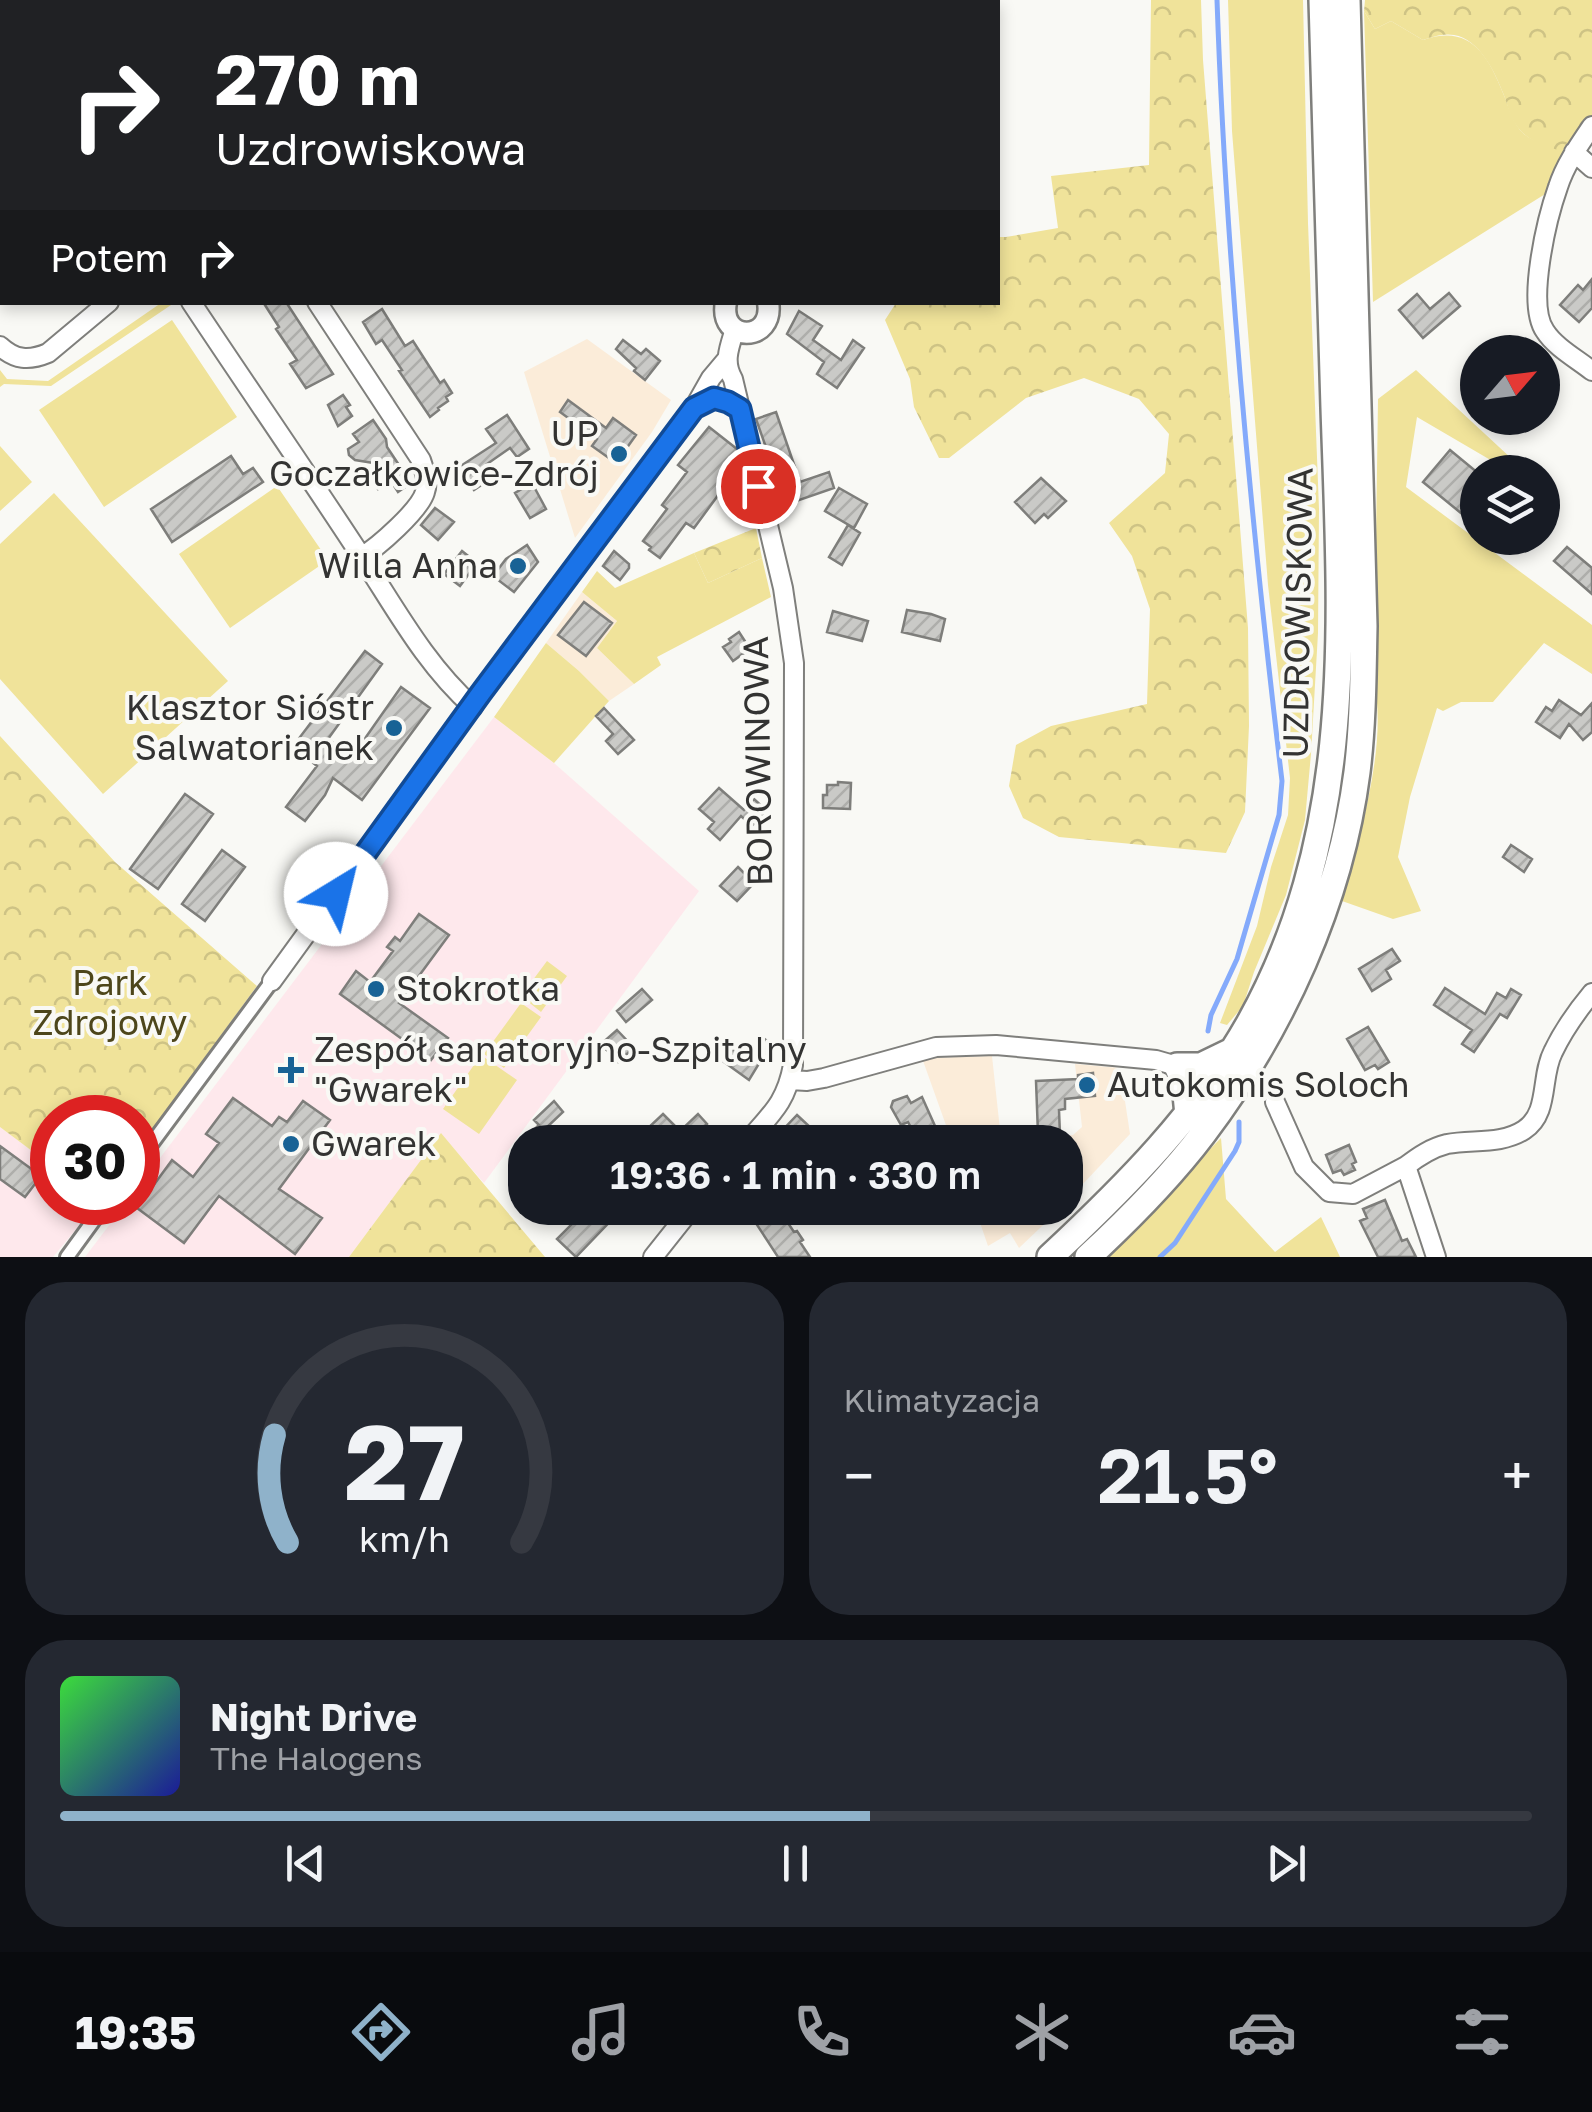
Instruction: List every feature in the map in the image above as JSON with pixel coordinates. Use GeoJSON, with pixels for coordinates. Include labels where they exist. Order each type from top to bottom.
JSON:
{"type":"FeatureCollection","features":[{"type":"Feature","properties":{"kind":"main road","name":"UZDROWISKOWA"},"geometry":{"type":"LineString","coordinates":[[1050,1257],[1122,1188],[1188,1116],[1232,1051],[1278,962],[1308,881],[1322,825],[1337,715],[1338,546],[1322,0]]}},
{"type":"Feature","properties":{"kind":"main road","name":"UZDROWISKOWA"},"geometry":{"type":"LineString","coordinates":[[1088,1257],[1141,1206],[1204,1134],[1262,1046],[1319,924],[1336,872],[1357,774],[1364,626],[1347,0]]}},
{"type":"Feature","properties":{"kind":"main road"},"geometry":{"type":"LineString","coordinates":[[1188,1116],[1177,1066],[1201,1066],[1232,1051]]}},
{"type":"Feature","properties":{"kind":"street"},"geometry":{"type":"LineString","coordinates":[[1592,126],[1558,186],[1539,268],[1536,302],[1545,331],[1592,371]]}},
{"type":"Feature","properties":{"kind":"street"},"geometry":{"type":"LineString","coordinates":[[1574,152],[1592,168]]}},
{"type":"Feature","properties":{"kind":"street"},"geometry":{"type":"LineString","coordinates":[[0,346],[12,356],[37,358],[106,305]]}},
{"type":"Feature","properties":{"kind":"street"},"geometry":{"type":"LineString","coordinates":[[193,305],[408,632],[448,685],[473,707]]}},
{"type":"Feature","properties":{"kind":"street"},"geometry":{"type":"LineString","coordinates":[[319,305],[421,460],[426,477],[424,497],[380,546],[361,557]]}},
{"type":"Feature","properties":{"kind":"street"},"geometry":{"type":"LineString","coordinates":[[726,305],[726,319],[741,331],[754,332],[765,324],[769,305]]}},
{"type":"Feature","properties":{"kind":"street"},"geometry":{"type":"LineString","coordinates":[[160,1132],[694,408],[741,331]]}},
{"type":"Feature","properties":{"kind":"street"},"geometry":{"type":"LineString","coordinates":[[694,408],[714,398],[734,379],[741,331]]}},
{"type":"Feature","properties":{"kind":"street","name":"BOROWINOWA"},"geometry":{"type":"LineString","coordinates":[[727,359],[778,564],[794,663],[793,1045],[790,1080],[781,1102],[761,1125]]}},
{"type":"Feature","properties":{"kind":"street"},"geometry":{"type":"LineString","coordinates":[[714,398],[740,409]]}},
{"type":"Feature","properties":{"kind":"street"},"geometry":{"type":"LineString","coordinates":[[1274,1102],[1304,1167],[1329,1192],[1352,1194],[1426,1152],[1448,1144],[1508,1138],[1527,1129],[1541,1108],[1550,1056],[1592,993]]}},
{"type":"Feature","properties":{"kind":"street"},"geometry":{"type":"LineString","coordinates":[[790,1080],[824,1078],[936,1047],[996,1045],[1156,1060],[1177,1066]]}},
{"type":"Feature","properties":{"kind":"street"},"geometry":{"type":"LineString","coordinates":[[1406,1166],[1436,1257]]}},
{"type":"Feature","properties":{"kind":"street"},"geometry":{"type":"LineString","coordinates":[[67,1257],[90,1225]]}},
{"type":"Feature","properties":{"kind":"street"},"geometry":{"type":"LineString","coordinates":[[653,1257],[678,1225]]}},
{"type":"Feature","properties":{"kind":"shaded area"},"geometry":{"type":"Polygon","coordinates":[[[587,339],[671,400],[575,538],[524,372],[587,339]]]}},
{"type":"Feature","properties":{"kind":"shaded area"},"geometry":{"type":"Polygon","coordinates":[[[582,592],[617,621],[597,648],[634,684],[609,701],[546,643],[582,592]]]}},
{"type":"Feature","properties":{"kind":"shaded area"},"geometry":{"type":"Polygon","coordinates":[[[494,717],[554,763],[699,891],[527,1125],[508,1125],[508,1150],[484,1183],[441,1134],[349,1257],[85,1257],[109,1225],[160,1225],[160,1158],[494,717]]]}},
{"type":"Feature","properties":{"kind":"shaded area"},"geometry":{"type":"Polygon","coordinates":[[[992,1056],[999,1125],[946,1125],[922,1058],[992,1056]]]}},
{"type":"Feature","properties":{"kind":"shaded area"},"geometry":{"type":"Polygon","coordinates":[[[1075,1064],[1120,1068],[1130,1134],[1083,1184],[1083,1125],[1075,1064]]]}},
{"type":"Feature","properties":{"kind":"shaded area"},"geometry":{"type":"Polygon","coordinates":[[[0,1127],[30,1150],[30,1225],[80,1225],[53,1257],[0,1257],[0,1127]]]}},
{"type":"Feature","properties":{"kind":"shaded area"},"geometry":{"type":"Polygon","coordinates":[[[981,1225],[1043,1225],[1019,1248],[1010,1233],[988,1246],[981,1225]]]}},
{"type":"Feature","properties":{"kind":"green space"},"geometry":{"type":"Polygon","coordinates":[[[1151,0],[1201,0],[1248,628],[1245,812],[1226,853],[1059,837],[1023,818],[1009,786],[1016,745],[1051,726],[1147,704],[1150,609],[1132,556],[1109,523],[1165,473],[1169,434],[1139,399],[1084,378],[1026,398],[949,458],[939,458],[914,407],[910,379],[885,320],[895,305],[1000,305],[1000,237],[1058,228],[1051,176],[1149,165],[1151,0]]]}},
{"type":"Feature","properties":{"kind":"green space"},"geometry":{"type":"Polygon","coordinates":[[[1228,0],[1303,0],[1319,509],[1318,633],[1305,820],[1286,895],[1243,1006],[1227,1025],[1220,1023],[1257,926],[1288,815],[1290,778],[1268,585],[1232,131],[1228,0]]]}},
{"type":"Feature","properties":{"kind":"green space"},"geometry":{"type":"Polygon","coordinates":[[[1365,0],[1592,0],[1592,116],[1567,152],[1538,143],[1514,122],[1491,66],[1471,43],[1450,35],[1423,40],[1391,21],[1375,29],[1364,11],[1365,0]]]}},
{"type":"Feature","properties":{"kind":"green space"},"geometry":{"type":"Polygon","coordinates":[[[1364,11],[1375,29],[1391,21],[1423,40],[1439,36],[1464,39],[1483,54],[1520,130],[1534,140],[1567,152],[1550,191],[1373,302],[1364,11]]]}},
{"type":"Feature","properties":{"kind":"green space"},"geometry":{"type":"Polygon","coordinates":[[[158,305],[171,305],[51,386],[0,387],[0,370],[7,379],[48,381],[158,305]]]}},
{"type":"Feature","properties":{"kind":"green space"},"geometry":{"type":"Polygon","coordinates":[[[172,320],[237,417],[104,507],[39,410],[172,320]]]}},
{"type":"Feature","properties":{"kind":"green space"},"geometry":{"type":"Polygon","coordinates":[[[1416,370],[1460,411],[1460,435],[1486,435],[1508,455],[1482,455],[1417,417],[1406,487],[1460,527],[1460,555],[1498,555],[1592,625],[1592,674],[1544,643],[1493,702],[1461,702],[1443,711],[1437,708],[1410,797],[1398,857],[1421,911],[1393,919],[1342,901],[1375,763],[1378,399],[1416,370]]]}},
{"type":"Feature","properties":{"kind":"green space"},"geometry":{"type":"Polygon","coordinates":[[[0,446],[32,482],[0,511],[0,446]]]}},
{"type":"Feature","properties":{"kind":"green space"},"geometry":{"type":"Polygon","coordinates":[[[277,486],[328,560],[230,628],[179,554],[277,486]]]}},
{"type":"Feature","properties":{"kind":"green space"},"geometry":{"type":"Polygon","coordinates":[[[54,493],[228,681],[103,794],[0,679],[0,544],[54,493]]]}},
{"type":"Feature","properties":{"kind":"green space"},"geometry":{"type":"Polygon","coordinates":[[[756,528],[762,558],[708,583],[694,553],[756,528]]]}},
{"type":"Feature","properties":{"kind":"green space"},"geometry":{"type":"Polygon","coordinates":[[[694,553],[708,583],[762,558],[771,597],[657,657],[661,665],[634,684],[597,648],[617,621],[582,592],[597,571],[615,588],[694,553]]]}},
{"type":"Feature","properties":{"kind":"green space"},"geometry":{"type":"Polygon","coordinates":[[[546,643],[609,701],[554,763],[494,717],[546,643]]]}},
{"type":"Feature","properties":{"kind":"green space","name":"Park Zdrojowy"},"geometry":{"type":"Polygon","coordinates":[[[0,736],[115,862],[257,986],[160,1119],[160,1095],[30,1095],[30,1150],[0,1127],[0,736]]]}},
{"type":"Feature","properties":{"kind":"green space"},"geometry":{"type":"Polygon","coordinates":[[[547,961],[567,976],[541,1012],[521,996],[547,961]]]}},
{"type":"Feature","properties":{"kind":"green space"},"geometry":{"type":"Polygon","coordinates":[[[521,1003],[541,1017],[504,1068],[484,1054],[521,1003]]]}},
{"type":"Feature","properties":{"kind":"green space"},"geometry":{"type":"Polygon","coordinates":[[[481,1055],[517,1080],[479,1134],[443,1109],[481,1055]]]}},
{"type":"Feature","properties":{"kind":"green space"},"geometry":{"type":"Polygon","coordinates":[[[441,1133],[508,1213],[508,1225],[518,1225],[545,1257],[349,1257],[441,1133]]]}},
{"type":"Feature","properties":{"kind":"green space"},"geometry":{"type":"Polygon","coordinates":[[[1221,1138],[1226,1199],[1275,1252],[1321,1217],[1340,1257],[1102,1257],[1221,1138]]]}},
{"type":"Feature","properties":{"kind":"building"},"geometry":{"type":"Polygon","coordinates":[[[1592,279],[1592,308],[1579,322],[1560,305],[1578,285],[1583,290],[1592,279]]]}},
{"type":"Feature","properties":{"kind":"building"},"geometry":{"type":"Polygon","coordinates":[[[1449,293],[1460,306],[1423,338],[1399,310],[1417,294],[1430,309],[1449,293]]]}},
{"type":"Feature","properties":{"kind":"building"},"geometry":{"type":"Polygon","coordinates":[[[265,305],[288,305],[333,374],[306,388],[290,364],[297,360],[276,329],[279,327],[265,305]]]}},
{"type":"Feature","properties":{"kind":"building"},"geometry":{"type":"Polygon","coordinates":[[[382,309],[405,346],[413,341],[440,383],[444,380],[452,393],[430,417],[382,340],[376,344],[363,322],[382,309]]]}},
{"type":"Feature","properties":{"kind":"building"},"geometry":{"type":"Polygon","coordinates":[[[799,311],[822,326],[813,340],[841,360],[853,340],[864,348],[837,388],[817,374],[824,362],[787,334],[799,311]]]}},
{"type":"Feature","properties":{"kind":"building"},"geometry":{"type":"Polygon","coordinates":[[[623,340],[641,354],[646,349],[660,361],[645,380],[616,349],[623,340]]]}},
{"type":"Feature","properties":{"kind":"building"},"geometry":{"type":"Polygon","coordinates":[[[343,395],[352,416],[338,426],[328,405],[343,395]]]}},
{"type":"Feature","properties":{"kind":"building"},"geometry":{"type":"Polygon","coordinates":[[[568,400],[606,428],[613,418],[636,435],[616,463],[592,446],[597,439],[560,412],[568,400]]]}},
{"type":"Feature","properties":{"kind":"building"},"geometry":{"type":"Polygon","coordinates":[[[776,412],[800,482],[829,472],[834,488],[782,506],[756,419],[776,412]]]}},
{"type":"Feature","properties":{"kind":"building"},"geometry":{"type":"Polygon","coordinates":[[[507,415],[529,449],[517,457],[510,448],[487,464],[495,476],[474,490],[459,467],[496,443],[486,429],[507,415]]]}},
{"type":"Feature","properties":{"kind":"building"},"geometry":{"type":"Polygon","coordinates":[[[373,420],[411,483],[398,492],[391,481],[378,489],[370,477],[386,465],[355,460],[349,455],[348,449],[359,442],[353,434],[373,420]]]}},
{"type":"Feature","properties":{"kind":"building"},"geometry":{"type":"Polygon","coordinates":[[[709,427],[737,449],[748,494],[728,499],[719,494],[694,528],[686,523],[660,558],[643,541],[667,509],[662,505],[687,472],[678,465],[709,427]]]}},
{"type":"Feature","properties":{"kind":"building"},"geometry":{"type":"Polygon","coordinates":[[[1450,450],[1460,458],[1460,512],[1423,482],[1450,450]]]}},
{"type":"Feature","properties":{"kind":"building"},"geometry":{"type":"Polygon","coordinates":[[[231,456],[243,474],[253,468],[263,482],[172,542],[151,509],[231,456]]]}},
{"type":"Feature","properties":{"kind":"building"},"geometry":{"type":"Polygon","coordinates":[[[1041,478],[1066,501],[1048,518],[1044,514],[1035,523],[1015,502],[1041,478]]]}},
{"type":"Feature","properties":{"kind":"building"},"geometry":{"type":"Polygon","coordinates":[[[532,483],[546,509],[530,518],[515,493],[532,483]]]}},
{"type":"Feature","properties":{"kind":"building"},"geometry":{"type":"Polygon","coordinates":[[[839,488],[867,504],[854,528],[825,511],[839,488]]]}},
{"type":"Feature","properties":{"kind":"building"},"geometry":{"type":"Polygon","coordinates":[[[435,508],[454,522],[438,540],[421,525],[435,508]]]}},
{"type":"Feature","properties":{"kind":"building"},"geometry":{"type":"Polygon","coordinates":[[[848,525],[860,533],[842,565],[829,557],[848,525]]]}},
{"type":"Feature","properties":{"kind":"building","name":"Willa Anna"},"geometry":{"type":"Polygon","coordinates":[[[527,545],[538,562],[514,592],[493,576],[506,559],[527,545]]]}},
{"type":"Feature","properties":{"kind":"building"},"geometry":{"type":"Polygon","coordinates":[[[1567,547],[1592,568],[1592,594],[1554,561],[1567,547]]]}},
{"type":"Feature","properties":{"kind":"building"},"geometry":{"type":"Polygon","coordinates":[[[462,551],[477,563],[460,586],[444,574],[462,551]]]}},
{"type":"Feature","properties":{"kind":"building"},"geometry":{"type":"Polygon","coordinates":[[[614,551],[629,564],[620,580],[603,566],[614,551]]]}},
{"type":"Feature","properties":{"kind":"building"},"geometry":{"type":"Polygon","coordinates":[[[584,602],[612,623],[586,656],[558,635],[584,602]]]}},
{"type":"Feature","properties":{"kind":"building"},"geometry":{"type":"Polygon","coordinates":[[[907,610],[945,619],[940,641],[902,632],[907,610]]]}},
{"type":"Feature","properties":{"kind":"building"},"geometry":{"type":"Polygon","coordinates":[[[833,611],[868,621],[862,641],[827,632],[833,611]]]}},
{"type":"Feature","properties":{"kind":"building"},"geometry":{"type":"Polygon","coordinates":[[[739,632],[750,649],[733,661],[723,647],[739,632]]]}},
{"type":"Feature","properties":{"kind":"building","name":"Klasztor Sióstr Salwatorianek"},"geometry":{"type":"Polygon","coordinates":[[[365,651],[382,664],[328,739],[352,757],[401,687],[430,708],[362,800],[333,778],[305,821],[286,807],[317,766],[298,751],[297,741],[365,651]]]}},
{"type":"Feature","properties":{"kind":"building"},"geometry":{"type":"Polygon","coordinates":[[[1559,700],[1581,715],[1592,703],[1592,732],[1583,740],[1569,724],[1560,738],[1536,722],[1546,707],[1552,711],[1559,700]]]}},
{"type":"Feature","properties":{"kind":"building"},"geometry":{"type":"Polygon","coordinates":[[[604,708],[634,740],[618,754],[606,741],[613,734],[596,716],[604,708]]]}},
{"type":"Feature","properties":{"kind":"building"},"geometry":{"type":"Polygon","coordinates":[[[851,783],[850,809],[823,808],[827,785],[851,783]]]}},
{"type":"Feature","properties":{"kind":"building"},"geometry":{"type":"Polygon","coordinates":[[[719,788],[744,810],[754,799],[766,810],[752,826],[741,816],[720,840],[708,829],[714,822],[699,809],[719,788]]]}},
{"type":"Feature","properties":{"kind":"building"},"geometry":{"type":"Polygon","coordinates":[[[185,794],[213,814],[158,889],[130,869],[185,794]]]}},
{"type":"Feature","properties":{"kind":"building"},"geometry":{"type":"Polygon","coordinates":[[[1511,845],[1532,859],[1524,872],[1503,857],[1511,845]]]}},
{"type":"Feature","properties":{"kind":"building"},"geometry":{"type":"Polygon","coordinates":[[[222,850],[245,867],[205,921],[182,904],[222,850]]]}},
{"type":"Feature","properties":{"kind":"building"},"geometry":{"type":"Polygon","coordinates":[[[738,867],[754,883],[737,901],[720,886],[738,867]]]}},
{"type":"Feature","properties":{"kind":"building","name":"Stokrotka"},"geometry":{"type":"Polygon","coordinates":[[[419,914],[449,935],[399,1003],[448,1038],[431,1060],[340,994],[356,971],[370,982],[393,951],[387,947],[395,937],[400,941],[419,914]]]}},
{"type":"Feature","properties":{"kind":"building"},"geometry":{"type":"Polygon","coordinates":[[[1392,949],[1400,961],[1386,970],[1391,979],[1372,991],[1359,969],[1392,949]]]}},
{"type":"Feature","properties":{"kind":"building"},"geometry":{"type":"Polygon","coordinates":[[[1445,988],[1485,1014],[1497,993],[1506,998],[1511,989],[1521,995],[1507,1018],[1500,1014],[1474,1052],[1462,1044],[1472,1030],[1434,1005],[1445,988]]]}},
{"type":"Feature","properties":{"kind":"building"},"geometry":{"type":"Polygon","coordinates":[[[642,989],[652,1000],[626,1022],[617,1011],[642,989]]]}},
{"type":"Feature","properties":{"kind":"building"},"geometry":{"type":"Polygon","coordinates":[[[1368,1027],[1389,1062],[1378,1069],[1375,1065],[1365,1070],[1347,1039],[1368,1027]]]}},
{"type":"Feature","properties":{"kind":"building"},"geometry":{"type":"Polygon","coordinates":[[[617,1030],[634,1048],[618,1062],[601,1044],[617,1030]]]}},
{"type":"Feature","properties":{"kind":"building"},"geometry":{"type":"Polygon","coordinates":[[[762,1037],[771,1044],[749,1080],[724,1062],[741,1045],[751,1053],[762,1037]]]}},
{"type":"Feature","properties":{"kind":"building"},"geometry":{"type":"Polygon","coordinates":[[[1093,1073],[1095,1096],[1065,1099],[1065,1109],[1059,1110],[1060,1125],[1038,1125],[1036,1081],[1078,1079],[1078,1075],[1093,1073]]]}},
{"type":"Feature","properties":{"kind":"building"},"geometry":{"type":"Polygon","coordinates":[[[907,1096],[911,1103],[922,1097],[935,1125],[901,1125],[891,1107],[893,1101],[907,1096]]]}},
{"type":"Feature","properties":{"kind":"building"},"geometry":{"type":"Polygon","coordinates":[[[233,1098],[272,1126],[279,1117],[287,1122],[303,1101],[330,1120],[279,1189],[322,1218],[295,1254],[219,1196],[184,1243],[160,1225],[160,1176],[172,1160],[193,1177],[219,1143],[206,1134],[233,1098]]]}},
{"type":"Feature","properties":{"kind":"building"},"geometry":{"type":"Polygon","coordinates":[[[554,1101],[563,1112],[549,1125],[539,1125],[534,1120],[554,1101]]]}},
{"type":"Feature","properties":{"kind":"building"},"geometry":{"type":"Polygon","coordinates":[[[663,1114],[674,1125],[651,1125],[663,1114]]]}},
{"type":"Feature","properties":{"kind":"building"},"geometry":{"type":"Polygon","coordinates":[[[698,1114],[707,1124],[706,1125],[686,1125],[698,1114]]]}},
{"type":"Feature","properties":{"kind":"building"},"geometry":{"type":"Polygon","coordinates":[[[797,1115],[808,1125],[788,1125],[797,1115]]]}},
{"type":"Feature","properties":{"kind":"building"},"geometry":{"type":"Polygon","coordinates":[[[1349,1145],[1355,1170],[1344,1175],[1341,1170],[1333,1173],[1326,1155],[1349,1145]]]}},
{"type":"Feature","properties":{"kind":"building"},"geometry":{"type":"Polygon","coordinates":[[[0,1146],[30,1168],[30,1190],[25,1197],[0,1179],[0,1146]]]}},
{"type":"Feature","properties":{"kind":"building"},"geometry":{"type":"Polygon","coordinates":[[[1385,1200],[1402,1241],[1407,1239],[1416,1257],[1378,1257],[1360,1221],[1367,1218],[1363,1209],[1385,1200]]]}},
{"type":"Feature","properties":{"kind":"building"},"geometry":{"type":"Polygon","coordinates":[[[571,1225],[607,1225],[576,1257],[557,1239],[571,1225]]]}},
{"type":"Feature","properties":{"kind":"building"},"geometry":{"type":"Polygon","coordinates":[[[757,1225],[789,1225],[803,1240],[800,1242],[810,1257],[778,1257],[757,1225]]]}},
{"type":"Feature","properties":{"kind":"waterway"},"geometry":{"type":"LineString","coordinates":[[1208,1031],[1211,1015],[1237,959],[1279,815],[1282,781],[1241,391],[1217,0]]}},
{"type":"Feature","properties":{"kind":"waterway"},"geometry":{"type":"LineString","coordinates":[[1160,1257],[1175,1243],[1235,1151],[1239,1122]]}},
{"type":"Feature","properties":{"kind":"place","name":"UP Goczałkowice-Zdrój"},"geometry":{"type":"Point","coordinates":[619,454]}},
{"type":"Feature","properties":{"kind":"place","name":"Willa Anna"},"geometry":{"type":"Point","coordinates":[518,566]}},
{"type":"Feature","properties":{"kind":"place","name":"Klasztor Sióstr Salwatorianek"},"geometry":{"type":"Point","coordinates":[394,728]}},
{"type":"Feature","properties":{"kind":"place","name":"Stokrotka"},"geometry":{"type":"Point","coordinates":[376,989]}},
{"type":"Feature","properties":{"kind":"place","name":"Zespół sanatoryjno-Szpitalny \"Gwarek\""},"geometry":{"type":"Point","coordinates":[291,1070]}},
{"type":"Feature","properties":{"kind":"place","name":"Autokomis Soloch"},"geometry":{"type":"Point","coordinates":[1087,1085]}},
{"type":"Feature","properties":{"kind":"place","name":"Gwarek"},"geometry":{"type":"Point","coordinates":[291,1144]}},
{"type":"Feature","properties":{"kind":"route"},"geometry":{"type":"LineString","coordinates":[[336,894],[694,408],[714,398],[740,409],[758,486]]}}]}
